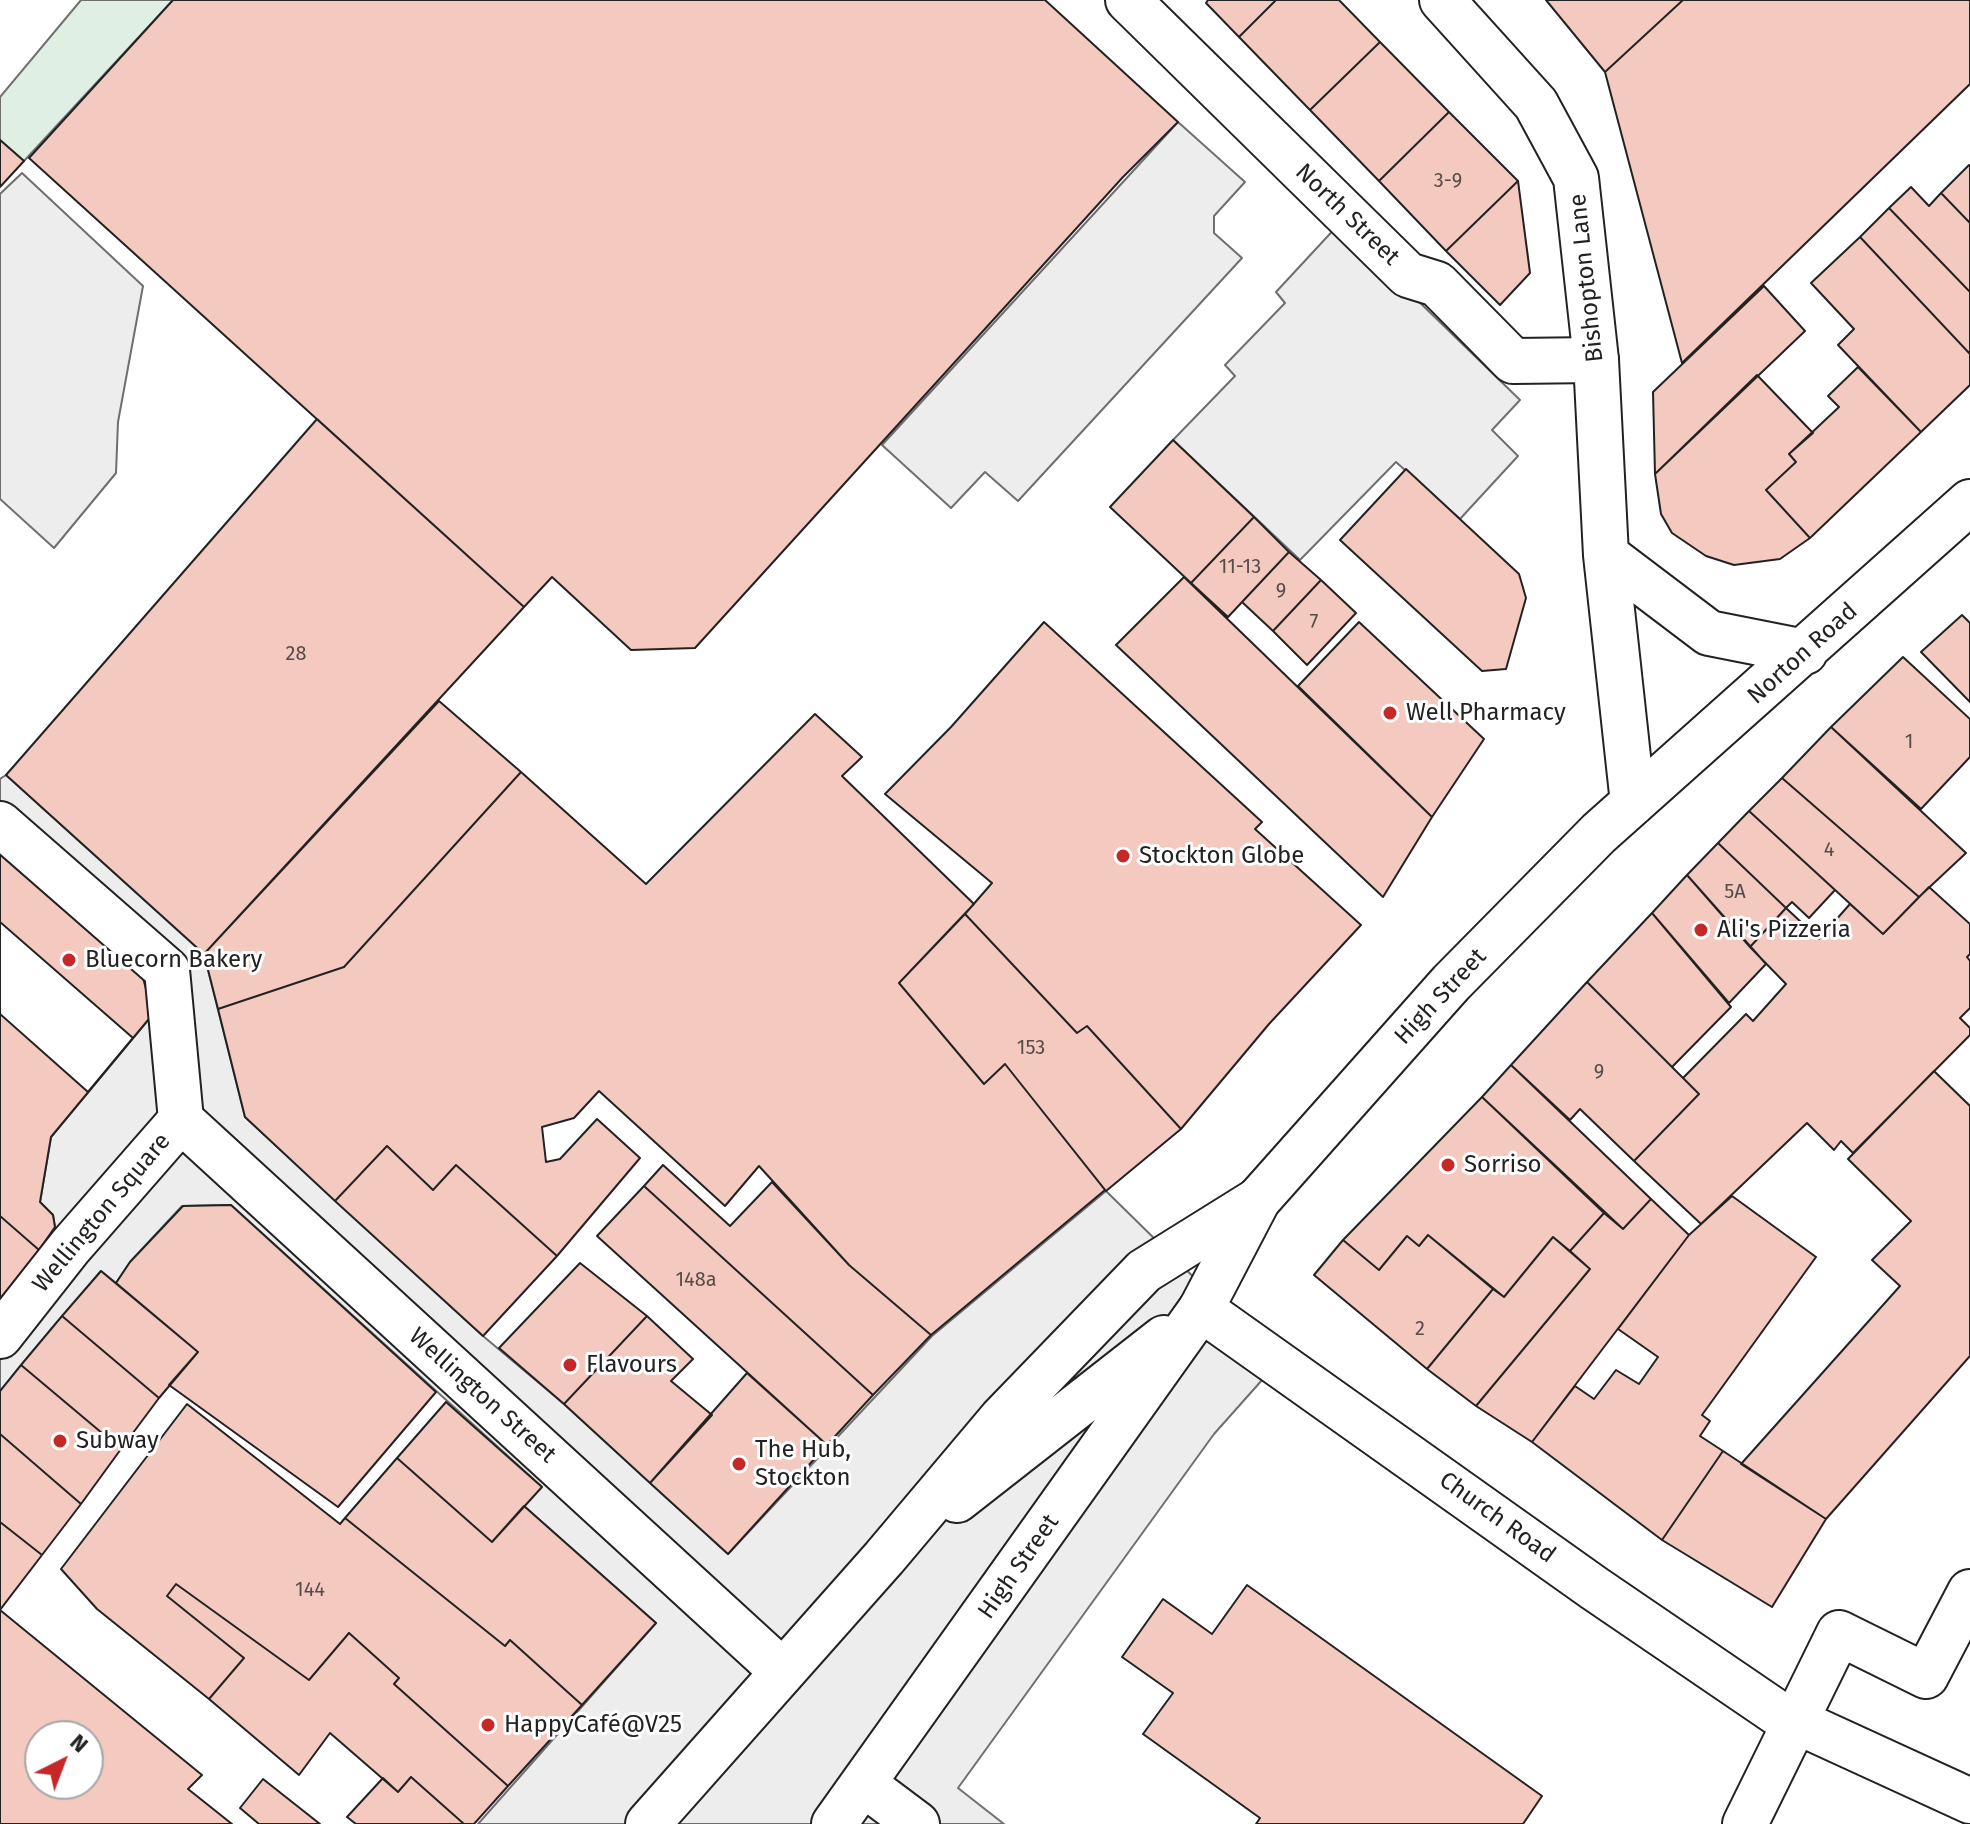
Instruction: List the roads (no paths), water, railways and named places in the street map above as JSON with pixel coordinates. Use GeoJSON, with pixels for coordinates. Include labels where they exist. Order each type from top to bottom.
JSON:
{"type":"FeatureCollection","features":[{"type":"Feature","properties":{"kind":"street","name":"North Street"},"geometry":{"type":"LineString","coordinates":[[1128,0],[1408,275],[1437,284],[1513,361],[1596,360]]}},
{"type":"Feature","properties":{"kind":"street","name":"Bishopton Lane"},"geometry":{"type":"LineString","coordinates":[[1442,0],[1536,104],[1576,178],[1596,360],[1606,555],[1633,803]]}},
{"type":"Feature","properties":{"kind":"street","name":"Norton Road"},"geometry":{"type":"LineString","coordinates":[[1633,803],[1970,502]]}},
{"type":"Feature","properties":{"kind":"street"},"geometry":{"type":"LineString","coordinates":[[1606,555],[1709,633],[1805,652]]}},
{"type":"Feature","properties":{"kind":"street","name":"High Street"},"geometry":{"type":"LineString","coordinates":[[834,1824],[865,1785],[1201,1309],[1258,1200],[1451,983],[1633,803]]}},
{"type":"Feature","properties":{"kind":"street","name":"Wellington Square"},"geometry":{"type":"LineString","coordinates":[[0,824],[167,970],[181,1120],[70,1247],[0,1336]]}},
{"type":"Feature","properties":{"kind":"street","name":"Wellington Street"},"geometry":{"type":"LineString","coordinates":[[181,1120],[783,1672]]}},
{"type":"Feature","properties":{"kind":"street","name":"High Street"},"geometry":{"type":"LineString","coordinates":[[648,1824],[884,1558],[1002,1418],[1144,1271],[1258,1200]]}},
{"type":"Feature","properties":{"kind":"street","name":"High Street"},"geometry":{"type":"LineString","coordinates":[[884,1558],[1201,1309]]}},
{"type":"Feature","properties":{"kind":"street","name":"Church Road"},"geometry":{"type":"LineString","coordinates":[[1201,1309],[1594,1588],[1786,1717],[1970,1801]]}},
{"type":"Feature","properties":{"kind":"street"},"geometry":{"type":"LineString","coordinates":[[1714,1824],[1839,1633],[1926,1676],[1970,1592]]}},
{"type":"Feature","properties":{"kind":"street"},"geometry":{"type":"LineString","coordinates":[[1745,1824],[1786,1717]]}},
{"type":"Feature","properties":{"kind":"street"},"geometry":{"type":"LineString","coordinates":[[865,1785],[917,1824]]}},
{"type":"Feature","properties":{"kind":"place","name":"Well Pharmacy"},"geometry":{"type":"Point","coordinates":[1390,713]}},
{"type":"Feature","properties":{"kind":"place","name":"Stockton Globe"},"geometry":{"type":"Point","coordinates":[1123,856]}},
{"type":"Feature","properties":{"kind":"place","name":"Ali's Pizzeria"},"geometry":{"type":"Point","coordinates":[1701,930]}},
{"type":"Feature","properties":{"kind":"place","name":"Bluecorn Bakery"},"geometry":{"type":"Point","coordinates":[69,960]}},
{"type":"Feature","properties":{"kind":"place","name":"Sorriso"},"geometry":{"type":"Point","coordinates":[1448,1165]}},
{"type":"Feature","properties":{"kind":"place","name":"Flavours"},"geometry":{"type":"Point","coordinates":[570,1365]}},
{"type":"Feature","properties":{"kind":"place","name":"Subway"},"geometry":{"type":"Point","coordinates":[60,1441]}},
{"type":"Feature","properties":{"kind":"place","name":"The Hub, Stockton"},"geometry":{"type":"Point","coordinates":[739,1464]}},
{"type":"Feature","properties":{"kind":"place","name":"HappyCafé@V25"},"geometry":{"type":"Point","coordinates":[488,1725]}}]}
